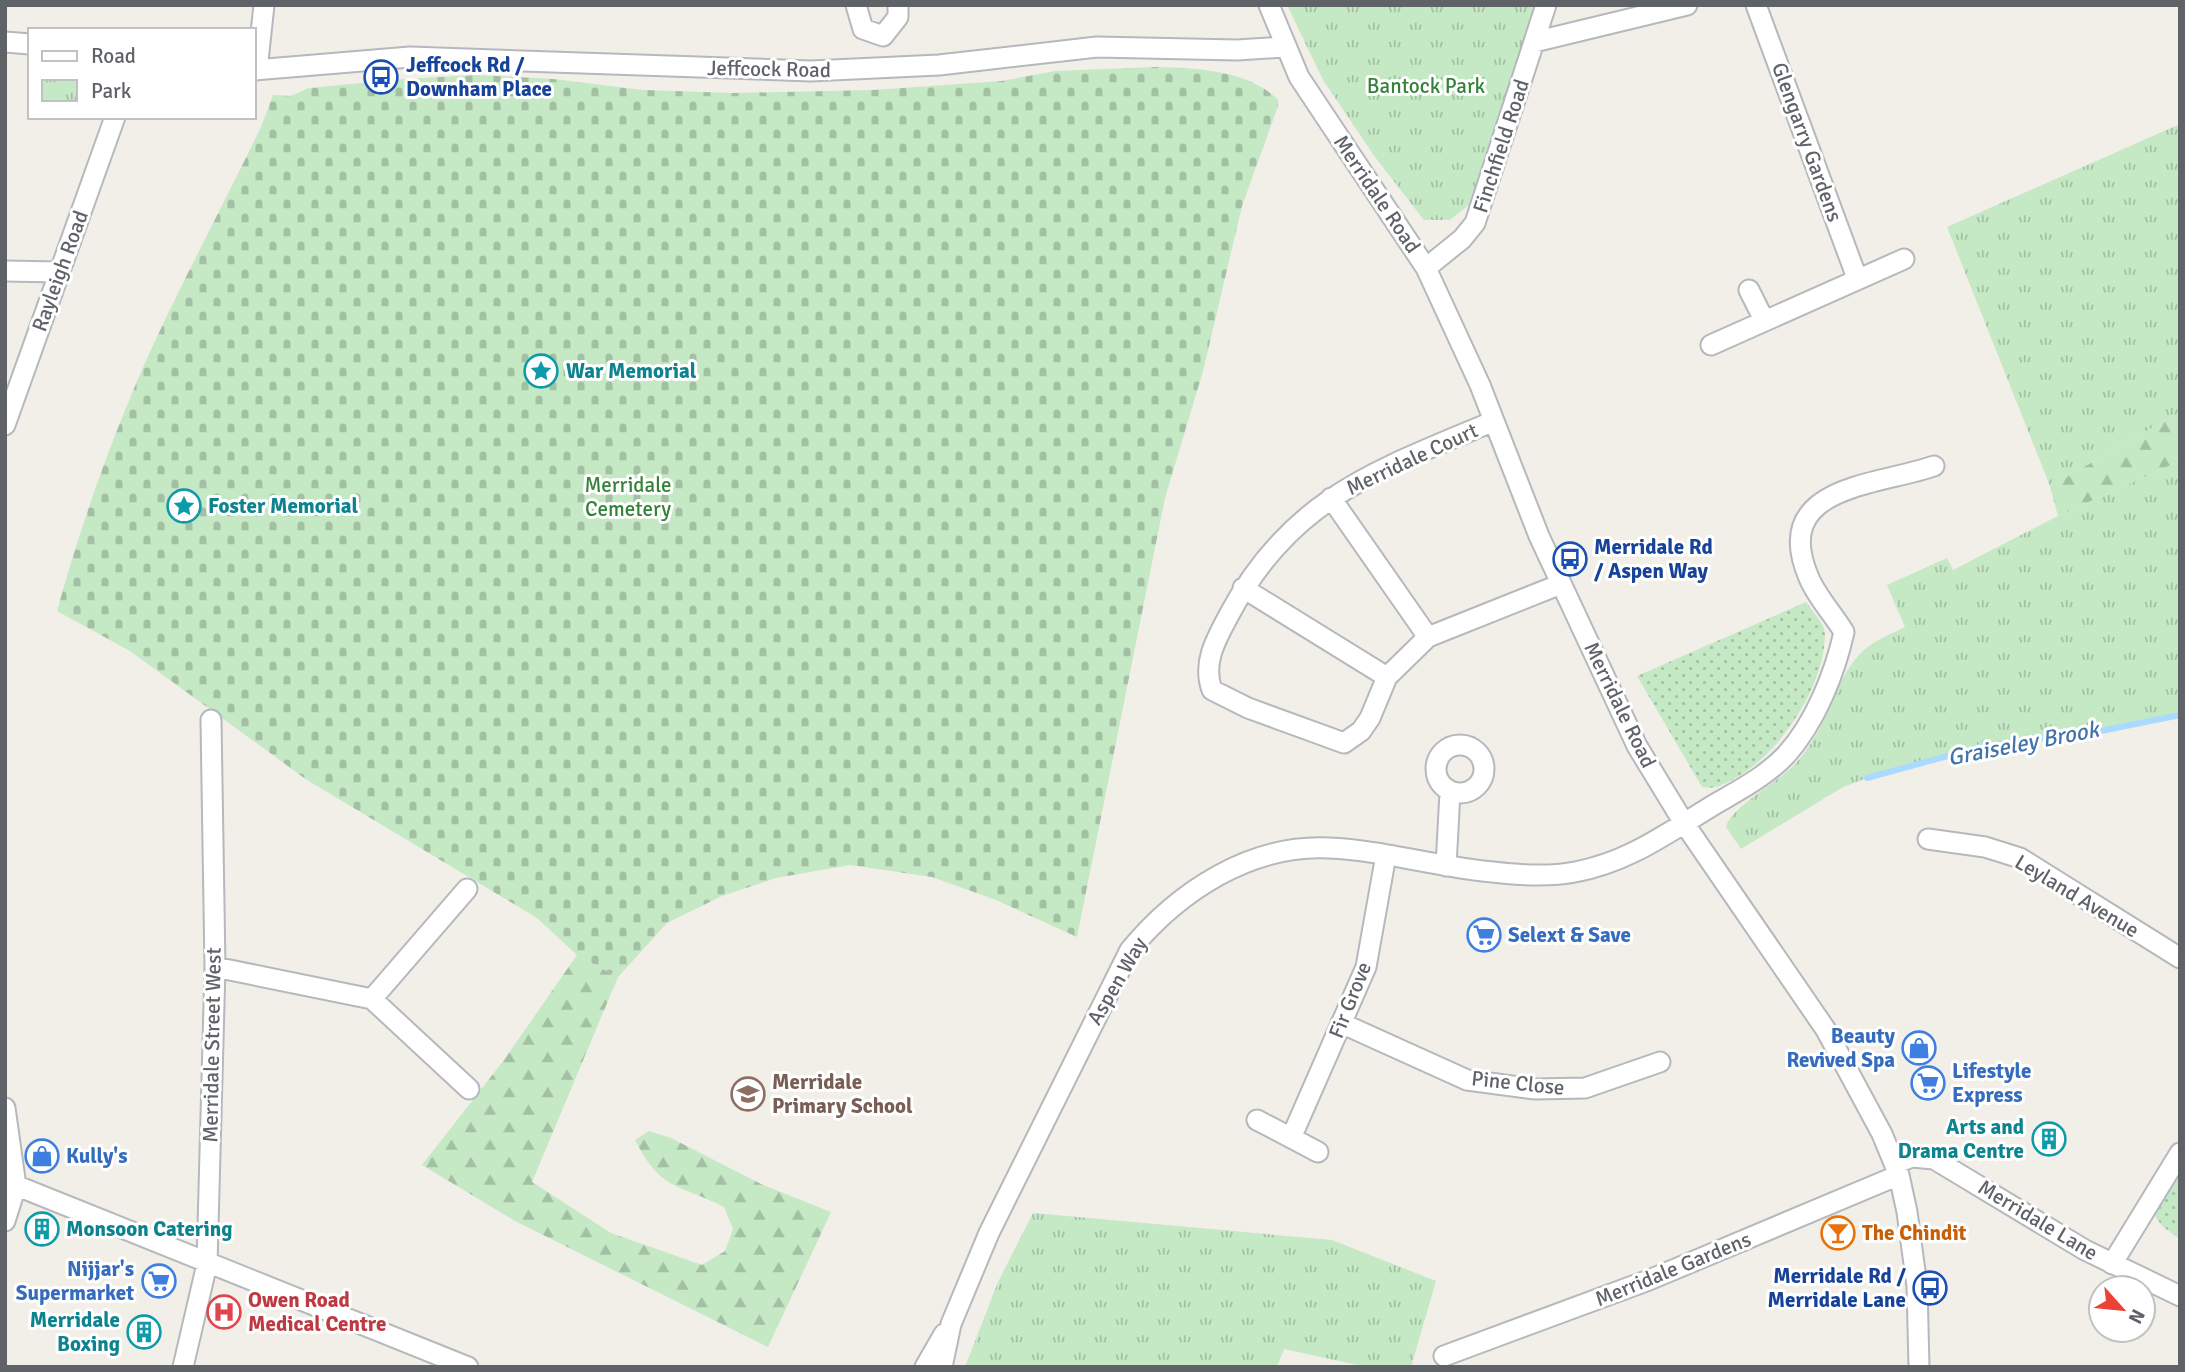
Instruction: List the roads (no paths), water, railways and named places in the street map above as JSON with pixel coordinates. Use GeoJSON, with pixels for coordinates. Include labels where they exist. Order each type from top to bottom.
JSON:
{"type":"FeatureCollection","features":[{"type":"Feature","properties":{"kind":"street"},"geometry":{"type":"LineString","coordinates":[[256,63],[264,5]]}},
{"type":"Feature","properties":{"kind":"street"},"geometry":{"type":"LineString","coordinates":[[856,5],[863,29],[883,36]]}},
{"type":"Feature","properties":{"kind":"street"},"geometry":{"type":"LineString","coordinates":[[883,36],[898,17],[898,5]]}},
{"type":"Feature","properties":{"kind":"street","name":"Merridale Road"},"geometry":{"type":"LineString","coordinates":[[1269,5],[1284,47],[1311,98],[1426,268],[1494,421],[1560,584],[1637,746],[1684,823],[1826,1030],[1898,1169],[1917,1286],[1919,1367]]}},
{"type":"Feature","properties":{"kind":"street","name":"Finchfield Road"},"geometry":{"type":"LineString","coordinates":[[1426,268],[1462,239],[1475,223],[1546,5]]}},
{"type":"Feature","properties":{"kind":"street"},"geometry":{"type":"LineString","coordinates":[[1534,42],[1687,5]]}},
{"type":"Feature","properties":{"kind":"street","name":"Glengarry Gardens"},"geometry":{"type":"LineString","coordinates":[[1756,5],[1857,278]]}},
{"type":"Feature","properties":{"kind":"street"},"geometry":{"type":"LineString","coordinates":[[883,36],[890,68]]}},
{"type":"Feature","properties":{"kind":"street"},"geometry":{"type":"LineString","coordinates":[[5,42],[28,44]]}},
{"type":"Feature","properties":{"kind":"street","name":"Jeffcock Road"},"geometry":{"type":"LineString","coordinates":[[256,70],[410,57],[548,60],[740,70],[890,68],[1097,47],[1237,50],[1284,47]]}},
{"type":"Feature","properties":{"kind":"street","name":"Rayleigh Road"},"geometry":{"type":"LineString","coordinates":[[5,425],[114,119]]}},
{"type":"Feature","properties":{"kind":"street"},"geometry":{"type":"LineString","coordinates":[[1711,345],[1904,259]]}},
{"type":"Feature","properties":{"kind":"street"},"geometry":{"type":"LineString","coordinates":[[5,271],[59,272]]}},
{"type":"Feature","properties":{"kind":"street"},"geometry":{"type":"LineString","coordinates":[[1749,290],[1764,320]]}},
{"type":"Feature","properties":{"kind":"street","name":"Merridale Court"},"geometry":{"type":"LineString","coordinates":[[1494,421],[1374,472],[1331,498],[1279,541],[1243,589],[1210,654],[1207,675],[1212,690],[1248,708],[1344,743],[1361,732],[1370,718],[1387,677],[1428,637],[1560,584]]}},
{"type":"Feature","properties":{"kind":"street","name":"Aspen Way"},"geometry":{"type":"LineString","coordinates":[[942,1367],[951,1324],[989,1233],[1130,950],[1153,922],[1216,876],[1247,862],[1304,849],[1328,847],[1514,874],[1574,872],[1644,850],[1758,779],[1785,756],[1809,720],[1839,656],[1844,632],[1810,579],[1804,562],[1801,544],[1808,515],[1817,503],[1838,492],[1934,466]]}},
{"type":"Feature","properties":{"kind":"street","name":"Merridale Court"},"geometry":{"type":"LineString","coordinates":[[1331,498],[1428,637]]}},
{"type":"Feature","properties":{"kind":"street"},"geometry":{"type":"LineString","coordinates":[[1243,589],[1387,677]]}},
{"type":"Feature","properties":{"kind":"street","name":"Merridale Street West"},"geometry":{"type":"LineString","coordinates":[[183,1367],[207,1264],[215,967],[211,720]]}},
{"type":"Feature","properties":{"kind":"street"},"geometry":{"type":"LineString","coordinates":[[1446,866],[1450,792]]}},
{"type":"Feature","properties":{"kind":"street","name":"Leyland Avenue"},"geometry":{"type":"LineString","coordinates":[[1928,839],[1985,847],[2020,858],[2180,958]]}},
{"type":"Feature","properties":{"kind":"street","name":"Fir Grove"},"geometry":{"type":"LineString","coordinates":[[1291,1138],[1366,967],[1386,855]]}},
{"type":"Feature","properties":{"kind":"street"},"geometry":{"type":"LineString","coordinates":[[372,999],[467,889]]}},
{"type":"Feature","properties":{"kind":"street"},"geometry":{"type":"LineString","coordinates":[[215,967],[372,999],[469,1089]]}},
{"type":"Feature","properties":{"kind":"street","name":"Pine Close"},"geometry":{"type":"LineString","coordinates":[[1341,1023],[1467,1080],[1535,1089],[1585,1088],[1660,1062]]}},
{"type":"Feature","properties":{"kind":"street"},"geometry":{"type":"LineString","coordinates":[[5,1108],[11,1183],[5,1221]]}},
{"type":"Feature","properties":{"kind":"street"},"geometry":{"type":"LineString","coordinates":[[1257,1121],[1318,1152]]}},
{"type":"Feature","properties":{"kind":"street"},"geometry":{"type":"LineString","coordinates":[[2112,1264],[2180,1153]]}},
{"type":"Feature","properties":{"kind":"street","name":"Merridale Lane"},"geometry":{"type":"LineString","coordinates":[[1898,1169],[1912,1157],[1934,1159],[2112,1264],[2180,1296]]}},
{"type":"Feature","properties":{"kind":"street","name":"Merridale Gardens"},"geometry":{"type":"LineString","coordinates":[[1444,1356],[1649,1280],[1898,1169]]}},
{"type":"Feature","properties":{"kind":"street"},"geometry":{"type":"LineString","coordinates":[[11,1183],[468,1367]]}},
{"type":"Feature","properties":{"kind":"street"},"geometry":{"type":"LineString","coordinates":[[925,1367],[951,1324]]}},
{"type":"Feature","properties":{"kind":"waterway","name":"Graiseley Brook"},"geometry":{"type":"LineString","coordinates":[[1867,778],[1988,745],[2101,731],[2180,715]]}},
{"type":"Feature","properties":{"kind":"place","name":"Jeffcock Rd / Downham Place"},"geometry":{"type":"Point","coordinates":[381,77]}},
{"type":"Feature","properties":{"kind":"place","name":"War Memorial"},"geometry":{"type":"Point","coordinates":[541,371]}},
{"type":"Feature","properties":{"kind":"place","name":"Foster Memorial"},"geometry":{"type":"Point","coordinates":[184,506]}},
{"type":"Feature","properties":{"kind":"place","name":"Merridale Rd / Aspen Way"},"geometry":{"type":"Point","coordinates":[1570,559]}},
{"type":"Feature","properties":{"kind":"place","name":"Selext & Save"},"geometry":{"type":"Point","coordinates":[1484,935]}},
{"type":"Feature","properties":{"kind":"place","name":"Beauty Revived Spa"},"geometry":{"type":"Point","coordinates":[1919,1048]}},
{"type":"Feature","properties":{"kind":"place","name":"Lifestyle Express"},"geometry":{"type":"Point","coordinates":[1928,1083]}},
{"type":"Feature","properties":{"kind":"place","name":"Merridale Primary School"},"geometry":{"type":"Point","coordinates":[748,1094]}},
{"type":"Feature","properties":{"kind":"place","name":"Arts and Drama Centre"},"geometry":{"type":"Point","coordinates":[2049,1139]}},
{"type":"Feature","properties":{"kind":"place","name":"Kully's"},"geometry":{"type":"Point","coordinates":[42,1156]}},
{"type":"Feature","properties":{"kind":"place","name":"Monsoon Catering"},"geometry":{"type":"Point","coordinates":[42,1229]}},
{"type":"Feature","properties":{"kind":"place","name":"The Chindit"},"geometry":{"type":"Point","coordinates":[1838,1233]}},
{"type":"Feature","properties":{"kind":"place","name":"Nijjar's Supermarket"},"geometry":{"type":"Point","coordinates":[159,1281]}},
{"type":"Feature","properties":{"kind":"place","name":"Merridale Rd / Merridale Lane"},"geometry":{"type":"Point","coordinates":[1930,1288]}},
{"type":"Feature","properties":{"kind":"place","name":"Owen Road Medical Centre"},"geometry":{"type":"Point","coordinates":[224,1312]}},
{"type":"Feature","properties":{"kind":"place","name":"Merridale Boxing"},"geometry":{"type":"Point","coordinates":[144,1332]}},
{"type":"Feature","properties":{"kind":"park label","name":"Bantock Park"},"geometry":{"type":"Point","coordinates":[1426,86]}},
{"type":"Feature","properties":{"kind":"park label","name":"Merridale Cemetery"},"geometry":{"type":"Point","coordinates":[628,497]}}]}
